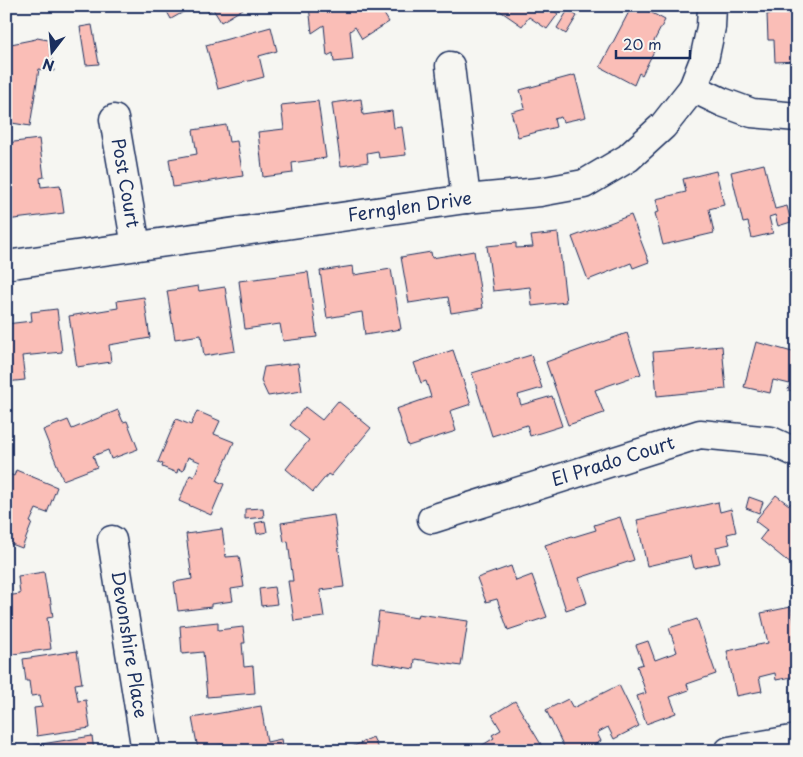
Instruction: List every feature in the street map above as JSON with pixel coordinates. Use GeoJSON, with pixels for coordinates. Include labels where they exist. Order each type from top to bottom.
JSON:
{"type":"FeatureCollection","features":[{"type":"Feature","properties":{"kind":"street","name":"Fernglen Drive"},"geometry":{"type":"LineString","coordinates":[[6,265],[466,199],[540,192],[584,184],[628,158],[663,126],[693,88],[704,60],[711,27],[712,6]]}},
{"type":"Feature","properties":{"kind":"street"},"geometry":{"type":"LineString","coordinates":[[450,66],[466,199]]}},
{"type":"Feature","properties":{"kind":"street"},"geometry":{"type":"LineString","coordinates":[[693,88],[722,102],[752,113],[797,116]]}},
{"type":"Feature","properties":{"kind":"street","name":"Post Court"},"geometry":{"type":"LineString","coordinates":[[114,119],[136,246]]}},
{"type":"Feature","properties":{"kind":"street","name":"El Prado Court"},"geometry":{"type":"LineString","coordinates":[[432,519],[700,434],[771,441],[797,452]]}},
{"type":"Feature","properties":{"kind":"street","name":"Devonshire Place"},"geometry":{"type":"LineString","coordinates":[[112,540],[146,751]]}},
{"type":"Feature","properties":{"kind":"street"},"geometry":{"type":"LineString","coordinates":[[729,751],[797,739]]}},
{"type":"Feature","properties":{"kind":"building"},"geometry":{"type":"Polygon","coordinates":[[[164,6],[194,6],[171,19],[164,6]]]}},
{"type":"Feature","properties":{"kind":"building"},"geometry":{"type":"Polygon","coordinates":[[[205,6],[248,6],[221,22],[213,9],[208,12],[205,6]]]}},
{"type":"Feature","properties":{"kind":"building"},"geometry":{"type":"Polygon","coordinates":[[[309,6],[379,6],[389,22],[362,39],[355,27],[350,31],[353,60],[334,62],[333,53],[327,56],[324,25],[312,33],[309,6]]]}},
{"type":"Feature","properties":{"kind":"building"},"geometry":{"type":"Polygon","coordinates":[[[493,6],[556,6],[553,10],[558,14],[547,29],[529,17],[522,26],[493,6]]]}},
{"type":"Feature","properties":{"kind":"building"},"geometry":{"type":"Polygon","coordinates":[[[632,6],[639,6],[665,20],[653,43],[657,45],[642,75],[639,73],[634,85],[600,67],[632,6]]]}},
{"type":"Feature","properties":{"kind":"building"},"geometry":{"type":"Polygon","coordinates":[[[568,10],[577,16],[566,34],[557,28],[568,10]]]}},
{"type":"Feature","properties":{"kind":"building"},"geometry":{"type":"Polygon","coordinates":[[[797,13],[797,61],[775,62],[774,40],[768,40],[767,14],[797,13]]]}},
{"type":"Feature","properties":{"kind":"building"},"geometry":{"type":"Polygon","coordinates":[[[92,25],[99,64],[86,65],[80,27],[92,25]]]}},
{"type":"Feature","properties":{"kind":"building"},"geometry":{"type":"Polygon","coordinates":[[[271,27],[277,51],[259,56],[264,77],[218,89],[206,45],[271,27]]]}},
{"type":"Feature","properties":{"kind":"building"},"geometry":{"type":"Polygon","coordinates":[[[37,38],[48,40],[54,71],[39,69],[30,126],[6,122],[6,45],[37,38]]]}},
{"type":"Feature","properties":{"kind":"building"},"geometry":{"type":"Polygon","coordinates":[[[575,75],[586,117],[563,122],[561,117],[554,119],[556,127],[518,137],[511,112],[525,108],[520,90],[575,75]]]}},
{"type":"Feature","properties":{"kind":"building"},"geometry":{"type":"Polygon","coordinates":[[[361,99],[363,115],[392,111],[394,128],[402,127],[406,155],[379,158],[378,151],[367,153],[368,162],[341,166],[332,103],[361,99]]]}},
{"type":"Feature","properties":{"kind":"building"},"geometry":{"type":"Polygon","coordinates":[[[318,101],[326,158],[292,163],[293,173],[263,177],[258,132],[284,129],[281,105],[318,101]]]}},
{"type":"Feature","properties":{"kind":"building"},"geometry":{"type":"Polygon","coordinates":[[[226,125],[229,142],[237,141],[243,176],[173,187],[169,159],[197,154],[193,130],[226,125]]]}},
{"type":"Feature","properties":{"kind":"building"},"geometry":{"type":"Polygon","coordinates":[[[39,139],[44,177],[40,178],[41,187],[60,185],[64,213],[6,220],[6,174],[8,174],[6,143],[39,139]]]}},
{"type":"Feature","properties":{"kind":"building"},"geometry":{"type":"Polygon","coordinates":[[[764,164],[775,209],[787,206],[791,222],[778,226],[775,215],[769,217],[773,233],[752,238],[748,222],[743,223],[731,172],[764,164]]]}},
{"type":"Feature","properties":{"kind":"building"},"geometry":{"type":"Polygon","coordinates":[[[716,171],[724,205],[709,209],[714,233],[663,245],[655,213],[659,212],[656,199],[686,192],[683,179],[716,171]]]}},
{"type":"Feature","properties":{"kind":"building"},"geometry":{"type":"Polygon","coordinates":[[[631,215],[649,262],[633,268],[631,263],[588,280],[572,237],[631,215]]]}},
{"type":"Feature","properties":{"kind":"building"},"geometry":{"type":"Polygon","coordinates":[[[558,233],[566,302],[532,306],[530,287],[493,291],[487,246],[516,243],[516,248],[533,247],[531,236],[558,233]]]}},
{"type":"Feature","properties":{"kind":"building"},"geometry":{"type":"Polygon","coordinates":[[[474,251],[483,308],[451,313],[448,297],[409,303],[401,257],[431,252],[432,258],[474,251]]]}},
{"type":"Feature","properties":{"kind":"building"},"geometry":{"type":"Polygon","coordinates":[[[353,266],[354,275],[391,269],[401,329],[365,335],[362,312],[327,318],[320,271],[353,266]]]}},
{"type":"Feature","properties":{"kind":"building"},"geometry":{"type":"Polygon","coordinates":[[[308,272],[317,337],[283,341],[280,324],[245,329],[239,281],[308,272]]]}},
{"type":"Feature","properties":{"kind":"building"},"geometry":{"type":"Polygon","coordinates":[[[198,286],[199,291],[225,287],[235,351],[204,356],[201,335],[175,339],[167,291],[198,286]]]}},
{"type":"Feature","properties":{"kind":"building"},"geometry":{"type":"Polygon","coordinates":[[[144,297],[150,338],[109,345],[111,362],[77,367],[69,316],[118,308],[117,301],[144,297]]]}},
{"type":"Feature","properties":{"kind":"building"},"geometry":{"type":"Polygon","coordinates":[[[57,309],[62,352],[22,356],[25,380],[6,382],[6,324],[32,321],[31,312],[57,309]]]}},
{"type":"Feature","properties":{"kind":"building"},"geometry":{"type":"Polygon","coordinates":[[[627,333],[641,374],[595,390],[604,413],[568,425],[546,362],[627,333]]]}},
{"type":"Feature","properties":{"kind":"building"},"geometry":{"type":"Polygon","coordinates":[[[756,342],[796,353],[797,351],[797,392],[788,390],[790,384],[773,380],[770,393],[744,387],[756,342]]]}},
{"type":"Feature","properties":{"kind":"building"},"geometry":{"type":"Polygon","coordinates":[[[722,346],[726,389],[657,396],[653,352],[722,346]]]}},
{"type":"Feature","properties":{"kind":"building"},"geometry":{"type":"Polygon","coordinates":[[[453,350],[471,404],[450,411],[456,431],[408,446],[396,409],[431,397],[426,381],[421,383],[414,363],[453,350]]]}},
{"type":"Feature","properties":{"kind":"building"},"geometry":{"type":"Polygon","coordinates":[[[531,355],[542,388],[518,395],[521,405],[552,396],[562,426],[530,436],[527,425],[492,436],[472,373],[531,355]]]}},
{"type":"Feature","properties":{"kind":"building"},"geometry":{"type":"Polygon","coordinates":[[[298,363],[302,391],[268,396],[261,381],[264,367],[298,363]]]}},
{"type":"Feature","properties":{"kind":"building"},"geometry":{"type":"Polygon","coordinates":[[[338,401],[371,428],[331,476],[328,474],[313,492],[286,469],[309,440],[290,425],[305,407],[322,420],[338,401]]]}},
{"type":"Feature","properties":{"kind":"building"},"geometry":{"type":"Polygon","coordinates":[[[118,410],[123,422],[127,421],[138,449],[111,459],[108,450],[93,456],[97,467],[63,480],[43,430],[68,420],[72,429],[118,410]]]}},
{"type":"Feature","properties":{"kind":"building"},"geometry":{"type":"Polygon","coordinates":[[[197,411],[220,421],[214,434],[234,442],[217,481],[224,484],[211,515],[179,501],[190,475],[194,477],[200,462],[188,457],[183,471],[178,469],[177,473],[162,467],[163,464],[158,462],[176,419],[191,425],[197,411]]]}},
{"type":"Feature","properties":{"kind":"building"},"geometry":{"type":"Polygon","coordinates":[[[16,470],[57,487],[47,513],[36,509],[22,548],[6,542],[6,475],[7,473],[14,476],[16,470]]]}},
{"type":"Feature","properties":{"kind":"building"},"geometry":{"type":"Polygon","coordinates":[[[776,495],[789,505],[791,503],[797,507],[797,569],[760,539],[767,530],[755,521],[776,495]]]}},
{"type":"Feature","properties":{"kind":"building"},"geometry":{"type":"Polygon","coordinates":[[[749,497],[763,502],[759,513],[746,508],[749,497]]]}},
{"type":"Feature","properties":{"kind":"building"},"geometry":{"type":"Polygon","coordinates":[[[718,502],[720,512],[731,509],[736,532],[727,534],[730,544],[716,547],[720,563],[694,568],[691,556],[647,566],[637,520],[718,502]]]}},
{"type":"Feature","properties":{"kind":"building"},"geometry":{"type":"Polygon","coordinates":[[[263,508],[264,517],[245,519],[245,509],[263,508]]]}},
{"type":"Feature","properties":{"kind":"building"},"geometry":{"type":"Polygon","coordinates":[[[334,515],[344,587],[320,590],[324,617],[294,621],[288,581],[293,581],[288,541],[284,542],[281,523],[334,515]]]}},
{"type":"Feature","properties":{"kind":"building"},"geometry":{"type":"Polygon","coordinates":[[[620,517],[634,560],[579,578],[587,603],[566,610],[545,545],[596,530],[594,525],[620,517]]]}},
{"type":"Feature","properties":{"kind":"building"},"geometry":{"type":"Polygon","coordinates":[[[265,521],[267,532],[257,534],[255,523],[265,521]]]}},
{"type":"Feature","properties":{"kind":"building"},"geometry":{"type":"Polygon","coordinates":[[[222,529],[226,557],[239,556],[244,587],[231,589],[233,601],[211,604],[211,607],[178,611],[174,582],[192,579],[186,534],[222,529]]]}},
{"type":"Feature","properties":{"kind":"building"},"geometry":{"type":"Polygon","coordinates":[[[511,566],[516,581],[532,575],[547,617],[508,630],[497,599],[486,602],[477,578],[511,566]]]}},
{"type":"Feature","properties":{"kind":"building"},"geometry":{"type":"Polygon","coordinates":[[[44,572],[53,617],[47,618],[51,649],[6,655],[6,635],[10,634],[6,596],[20,594],[18,576],[44,572]]]}},
{"type":"Feature","properties":{"kind":"building"},"geometry":{"type":"Polygon","coordinates":[[[274,587],[277,604],[261,606],[259,589],[274,587]]]}},
{"type":"Feature","properties":{"kind":"building"},"geometry":{"type":"Polygon","coordinates":[[[791,607],[797,637],[797,676],[776,680],[775,673],[759,677],[762,691],[736,696],[727,651],[768,643],[761,613],[791,607]]]}},
{"type":"Feature","properties":{"kind":"building"},"geometry":{"type":"Polygon","coordinates":[[[379,612],[417,618],[418,614],[468,621],[461,666],[415,659],[414,669],[372,662],[379,612]]]}},
{"type":"Feature","properties":{"kind":"building"},"geometry":{"type":"Polygon","coordinates":[[[697,619],[716,674],[687,684],[689,690],[670,697],[676,713],[646,724],[637,696],[646,693],[637,666],[643,664],[636,645],[648,641],[655,660],[677,652],[669,628],[697,619]]]}},
{"type":"Feature","properties":{"kind":"building"},"geometry":{"type":"Polygon","coordinates":[[[218,622],[218,630],[243,627],[245,643],[242,643],[244,667],[253,666],[255,693],[207,697],[203,652],[182,654],[180,626],[218,622]]]}},
{"type":"Feature","properties":{"kind":"building"},"geometry":{"type":"Polygon","coordinates":[[[77,651],[82,683],[75,684],[78,701],[86,700],[90,728],[37,736],[34,708],[42,707],[40,695],[31,696],[29,681],[26,681],[23,659],[77,651]]]}},
{"type":"Feature","properties":{"kind":"building"},"geometry":{"type":"Polygon","coordinates":[[[619,685],[639,726],[614,739],[608,727],[597,733],[601,741],[583,751],[566,751],[546,710],[568,699],[573,708],[619,685]]]}},
{"type":"Feature","properties":{"kind":"building"},"geometry":{"type":"Polygon","coordinates":[[[515,701],[545,751],[473,751],[494,738],[492,735],[501,730],[492,715],[515,701]]]}},
{"type":"Feature","properties":{"kind":"building"},"geometry":{"type":"Polygon","coordinates":[[[261,706],[267,742],[281,739],[283,751],[227,751],[225,744],[198,749],[192,718],[261,706]]]}},
{"type":"Feature","properties":{"kind":"building"},"geometry":{"type":"Polygon","coordinates":[[[92,736],[94,751],[30,751],[29,746],[92,736]]]}},
{"type":"Feature","properties":{"kind":"building"},"geometry":{"type":"Polygon","coordinates":[[[373,737],[379,751],[344,751],[373,737]]]}}]}
